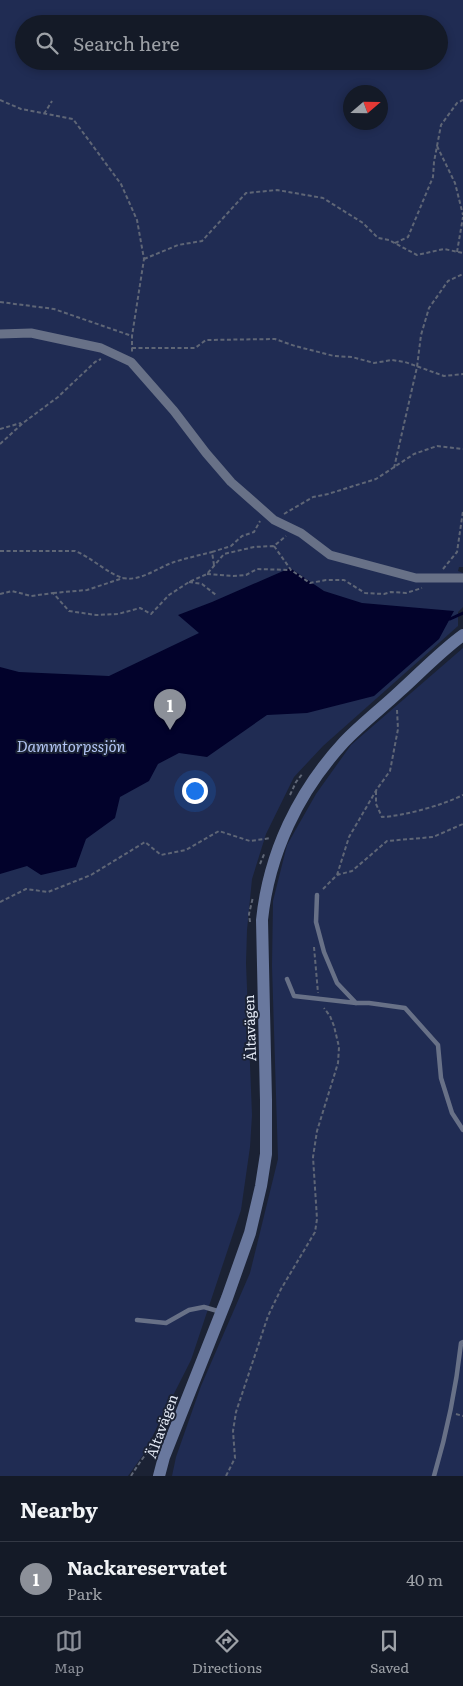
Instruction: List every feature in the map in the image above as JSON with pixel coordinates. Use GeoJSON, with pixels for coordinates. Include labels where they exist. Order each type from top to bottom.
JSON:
{"type":"FeatureCollection","features":[{"type":"Feature","properties":{"kind":"main road","name":"Ältavägen"},"geometry":{"type":"LineString","coordinates":[[159,1476],[164,1457],[222,1312],[250,1233],[261,1186],[266,1154],[262,920],[265,891],[286,827],[302,798],[323,767],[344,742],[463,635]]}},
{"type":"Feature","properties":{"kind":"street"},"geometry":{"type":"LineString","coordinates":[[0,334],[31,333],[101,348],[130,362],[174,411],[206,454],[231,482],[274,520],[301,533],[330,555],[416,578],[463,578]]}},
{"type":"Feature","properties":{"kind":"lane"},"geometry":{"type":"LineString","coordinates":[[317,895],[316,922],[324,952],[337,983],[356,1003]]}},
{"type":"Feature","properties":{"kind":"lane"},"geometry":{"type":"LineString","coordinates":[[287,979],[294,996],[405,1008],[438,1045],[441,1078],[452,1113],[463,1130]]}},
{"type":"Feature","properties":{"kind":"lane"},"geometry":{"type":"LineString","coordinates":[[137,1320],[166,1323],[189,1310],[204,1307],[222,1312]]}},
{"type":"Feature","properties":{"kind":"lane"},"geometry":{"type":"LineString","coordinates":[[434,1476],[448,1428],[456,1388],[461,1343],[463,1342]]}},
{"type":"Feature","properties":{"kind":"path"},"geometry":{"type":"LineString","coordinates":[[0,100],[21,109],[73,119],[121,184],[137,220],[144,259],[132,336],[130,362]]}},
{"type":"Feature","properties":{"kind":"path"},"geometry":{"type":"LineString","coordinates":[[395,243],[408,237],[433,177],[441,125],[456,103],[463,100]]}},
{"type":"Feature","properties":{"kind":"path"},"geometry":{"type":"LineString","coordinates":[[44,114],[52,101]]}},
{"type":"Feature","properties":{"kind":"path"},"geometry":{"type":"LineString","coordinates":[[437,146],[455,183],[463,216],[457,252]]}},
{"type":"Feature","properties":{"kind":"path"},"geometry":{"type":"LineString","coordinates":[[144,259],[178,245],[202,241],[246,193],[278,190],[323,198],[363,223],[378,238],[389,240],[417,255],[444,249],[463,253]]}},
{"type":"Feature","properties":{"kind":"path"},"geometry":{"type":"LineString","coordinates":[[394,468],[417,367],[421,335],[429,308],[448,281],[463,274]]}},
{"type":"Feature","properties":{"kind":"path"},"geometry":{"type":"LineString","coordinates":[[0,302],[54,309],[132,336]]}},
{"type":"Feature","properties":{"kind":"path"},"geometry":{"type":"LineString","coordinates":[[132,348],[195,348],[206,340],[274,338],[294,346],[334,356],[352,357],[374,363],[392,360],[405,362],[444,376],[463,374]]}},
{"type":"Feature","properties":{"kind":"path"},"geometry":{"type":"LineString","coordinates":[[0,444],[23,423],[58,397],[95,362],[114,354]]}},
{"type":"Feature","properties":{"kind":"path"},"geometry":{"type":"LineString","coordinates":[[0,429],[23,423]]}},
{"type":"Feature","properties":{"kind":"path"},"geometry":{"type":"LineString","coordinates":[[274,520],[313,497],[376,479],[414,454],[437,446],[463,449]]}},
{"type":"Feature","properties":{"kind":"path"},"geometry":{"type":"LineString","coordinates":[[52,593],[69,611],[96,615],[118,614],[140,608],[151,614],[169,594],[207,574],[224,554],[254,547],[274,546],[292,570],[310,583],[326,580],[344,580],[365,593],[384,594],[391,592],[406,594],[433,584],[436,577],[457,552],[463,511]]}},
{"type":"Feature","properties":{"kind":"path"},"geometry":{"type":"LineString","coordinates":[[0,594],[12,591],[31,596],[87,590],[123,578],[144,575],[173,563],[231,546],[242,536],[254,532],[266,513]]}},
{"type":"Feature","properties":{"kind":"path"},"geometry":{"type":"LineString","coordinates":[[0,551],[75,551],[84,554],[123,578]]}},
{"type":"Feature","properties":{"kind":"path"},"geometry":{"type":"LineString","coordinates":[[212,552],[214,566]]}},
{"type":"Feature","properties":{"kind":"path"},"geometry":{"type":"LineString","coordinates":[[207,574],[233,576],[246,575],[257,569],[292,570]]}},
{"type":"Feature","properties":{"kind":"path"},"geometry":{"type":"LineString","coordinates":[[189,582],[202,584],[216,596]]}},
{"type":"Feature","properties":{"kind":"path"},"geometry":{"type":"LineString","coordinates":[[317,895],[337,875],[349,837],[376,790],[390,771],[398,729],[397,708]]}},
{"type":"Feature","properties":{"kind":"path"},"geometry":{"type":"LineString","coordinates":[[376,790],[376,804],[382,817],[398,817],[434,806],[463,794]]}},
{"type":"Feature","properties":{"kind":"path"},"geometry":{"type":"LineString","coordinates":[[337,875],[352,871],[387,841],[433,837],[463,824]]}},
{"type":"Feature","properties":{"kind":"path"},"geometry":{"type":"LineString","coordinates":[[0,902],[26,889],[48,892],[91,875],[145,842],[162,855],[186,850],[219,831],[250,841],[270,838],[268,844]]}},
{"type":"Feature","properties":{"kind":"path"},"geometry":{"type":"LineString","coordinates":[[260,866],[265,851]]}},
{"type":"Feature","properties":{"kind":"path"},"geometry":{"type":"LineString","coordinates":[[250,924],[249,914],[254,891]]}},
{"type":"Feature","properties":{"kind":"path"},"geometry":{"type":"LineString","coordinates":[[226,1476],[235,1458],[234,1431],[236,1412],[268,1316],[281,1289],[315,1232],[317,1219],[313,1156],[317,1132],[338,1063],[339,1047],[330,1016],[318,1000]]}},
{"type":"Feature","properties":{"kind":"path"},"geometry":{"type":"LineString","coordinates":[[131,1476],[140,1460],[154,1444],[161,1432]]}},
{"type":"Feature","properties":{"kind":"shaded area"},"geometry":{"type":"Polygon","coordinates":[[[0,0],[463,0],[463,567],[459,567],[458,571],[463,573],[463,607],[458,612],[458,626],[323,746],[294,777],[266,834],[252,879],[247,930],[246,963],[252,1115],[250,1147],[241,1210],[191,1360],[143,1455],[128,1476],[0,1476],[0,0]]]}},
{"type":"Feature","properties":{"kind":"shaded area"},"geometry":{"type":"Polygon","coordinates":[[[463,648],[463,1476],[172,1476],[176,1457],[201,1386],[250,1273],[278,1159],[272,966],[273,901],[287,845],[316,794],[351,745],[463,648]]]}},
{"type":"Feature","properties":{"kind":"water","name":"Dammtorpssjön"},"geometry":{"type":"Polygon","coordinates":[[[290,568],[324,591],[362,603],[454,611],[439,639],[374,696],[307,713],[267,715],[207,757],[179,753],[158,764],[149,781],[120,797],[115,818],[86,839],[76,867],[41,875],[27,866],[0,874],[0,667],[19,672],[109,676],[199,633],[178,615],[290,568]]]}},
{"type":"Feature","properties":{"kind":"waterway"},"geometry":{"type":"LineString","coordinates":[[450,619],[463,613]]}},
{"type":"Feature","properties":{"kind":"place","name":"Nackareservatet"},"geometry":{"type":"Point","coordinates":[170,730]}}]}
